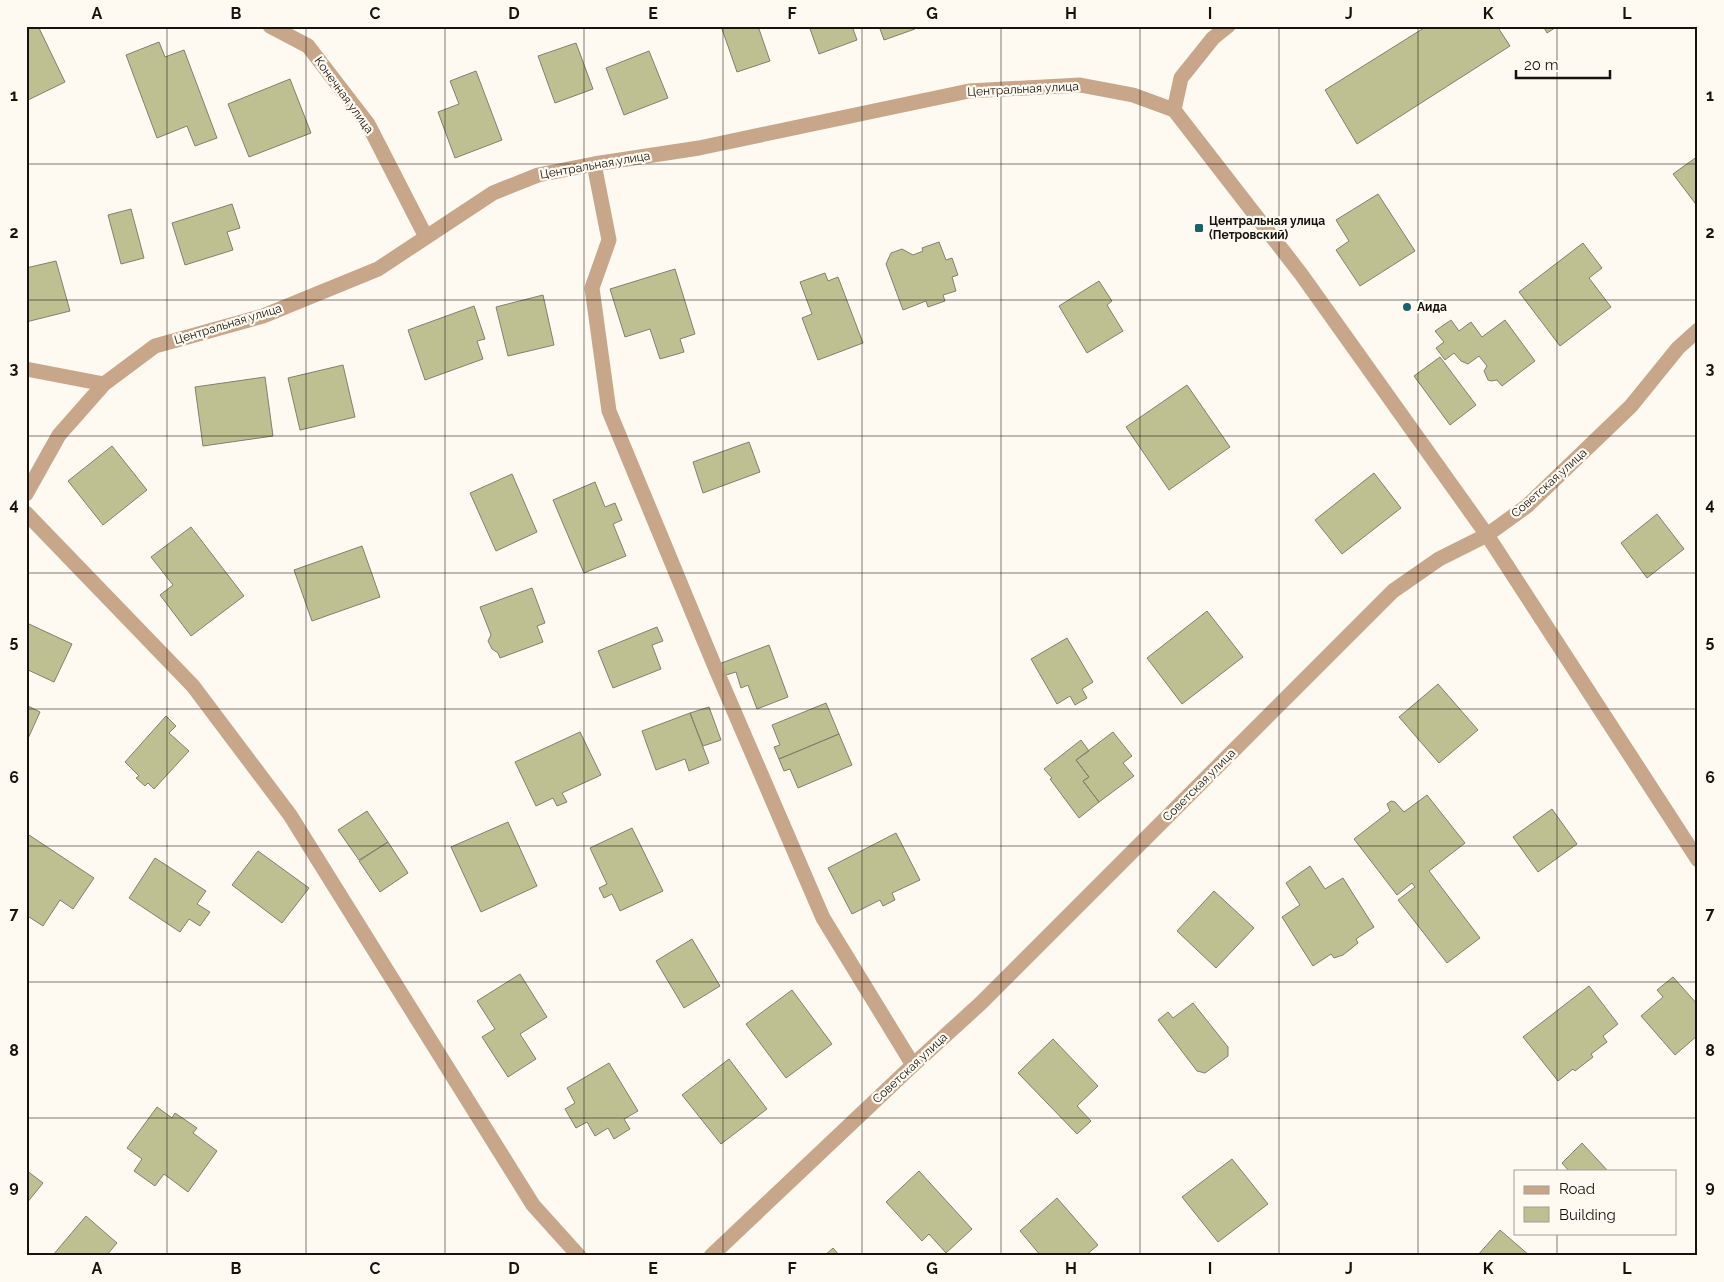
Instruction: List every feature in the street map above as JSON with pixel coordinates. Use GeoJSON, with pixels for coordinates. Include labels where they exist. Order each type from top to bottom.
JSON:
{"type":"FeatureCollection","features":[{"type":"Feature","properties":{"kind":"street","name":"Конечная улица"},"geometry":{"type":"LineString","coordinates":[[270,26],[308,46],[368,124],[426,237]]}},
{"type":"Feature","properties":{"kind":"street"},"geometry":{"type":"LineString","coordinates":[[1228,26],[1213,38],[1181,78],[1174,110],[1301,274],[1487,535],[1698,860]]}},
{"type":"Feature","properties":{"kind":"street","name":"Центральная улица"},"geometry":{"type":"LineString","coordinates":[[26,494],[59,435],[104,384],[155,346],[263,316],[378,269],[493,193],[538,175],[594,164],[699,148],[969,90],[1080,84],[1133,95],[1174,110]]}},
{"type":"Feature","properties":{"kind":"street"},"geometry":{"type":"LineString","coordinates":[[594,164],[609,240],[592,288],[609,412],[715,667],[823,918],[913,1065]]}},
{"type":"Feature","properties":{"kind":"street","name":"Советская улица"},"geometry":{"type":"LineString","coordinates":[[711,1256],[981,1003],[1393,591],[1439,559],[1487,535],[1527,506],[1631,406],[1678,348],[1698,330]]}},
{"type":"Feature","properties":{"kind":"street"},"geometry":{"type":"LineString","coordinates":[[26,369],[104,384]]}},
{"type":"Feature","properties":{"kind":"street"},"geometry":{"type":"LineString","coordinates":[[26,513],[193,686],[290,815],[533,1205],[579,1256]]}},
{"type":"Feature","properties":{"kind":"building"},"geometry":{"type":"Polygon","coordinates":[[[26,26],[38,26],[65,82],[26,101],[26,26]]]}},
{"type":"Feature","properties":{"kind":"building"},"geometry":{"type":"Polygon","coordinates":[[[721,26],[758,26],[770,61],[737,72],[721,26]]]}},
{"type":"Feature","properties":{"kind":"building"},"geometry":{"type":"Polygon","coordinates":[[[809,26],[852,26],[857,40],[819,54],[809,26]]]}},
{"type":"Feature","properties":{"kind":"building"},"geometry":{"type":"Polygon","coordinates":[[[879,26],[914,26],[915,29],[884,40],[879,26]]]}},
{"type":"Feature","properties":{"kind":"building"},"geometry":{"type":"Polygon","coordinates":[[[1427,26],[1497,26],[1510,46],[1357,144],[1325,90],[1427,26]]]}},
{"type":"Feature","properties":{"kind":"building"},"geometry":{"type":"Polygon","coordinates":[[[1543,26],[1558,26],[1547,33],[1543,26]]]}},
{"type":"Feature","properties":{"kind":"building"},"geometry":{"type":"Polygon","coordinates":[[[159,42],[165,57],[184,50],[217,138],[195,146],[187,126],[157,138],[126,55],[159,42]]]}},
{"type":"Feature","properties":{"kind":"building"},"geometry":{"type":"Polygon","coordinates":[[[576,43],[593,89],[555,103],[538,56],[576,43]]]}},
{"type":"Feature","properties":{"kind":"building"},"geometry":{"type":"Polygon","coordinates":[[[649,51],[668,98],[624,115],[606,68],[649,51]]]}},
{"type":"Feature","properties":{"kind":"building"},"geometry":{"type":"Polygon","coordinates":[[[476,71],[502,140],[455,158],[438,112],[459,104],[450,81],[476,71]]]}},
{"type":"Feature","properties":{"kind":"building"},"geometry":{"type":"Polygon","coordinates":[[[290,79],[311,133],[249,157],[228,104],[290,79]]]}},
{"type":"Feature","properties":{"kind":"building"},"geometry":{"type":"Polygon","coordinates":[[[1698,156],[1698,207],[1673,174],[1698,156]]]}},
{"type":"Feature","properties":{"kind":"building"},"geometry":{"type":"Polygon","coordinates":[[[1378,194],[1415,251],[1360,286],[1336,250],[1349,241],[1336,220],[1378,194]]]}},
{"type":"Feature","properties":{"kind":"building"},"geometry":{"type":"Polygon","coordinates":[[[232,204],[240,228],[227,232],[233,250],[185,265],[172,223],[232,204]]]}},
{"type":"Feature","properties":{"kind":"building"},"geometry":{"type":"Polygon","coordinates":[[[131,209],[144,258],[121,264],[108,215],[131,209]]]}},
{"type":"Feature","properties":{"kind":"building"},"geometry":{"type":"Polygon","coordinates":[[[939,242],[946,260],[952,258],[958,275],[952,277],[956,291],[943,295],[945,301],[928,307],[926,301],[903,310],[886,264],[891,253],[902,249],[913,255],[923,251],[922,248],[939,242]]]}},
{"type":"Feature","properties":{"kind":"building"},"geometry":{"type":"Polygon","coordinates":[[[1583,243],[1602,268],[1589,278],[1611,307],[1560,346],[1519,292],[1583,243]]]}},
{"type":"Feature","properties":{"kind":"building"},"geometry":{"type":"Polygon","coordinates":[[[56,261],[70,311],[26,322],[26,268],[56,261]]]}},
{"type":"Feature","properties":{"kind":"building"},"geometry":{"type":"Polygon","coordinates":[[[675,269],[695,334],[680,339],[684,352],[660,359],[650,329],[625,337],[610,289],[675,269]]]}},
{"type":"Feature","properties":{"kind":"building"},"geometry":{"type":"Polygon","coordinates":[[[825,273],[828,281],[838,277],[863,343],[818,360],[802,318],[812,314],[800,282],[825,273]]]}},
{"type":"Feature","properties":{"kind":"building"},"geometry":{"type":"Polygon","coordinates":[[[1099,281],[1112,301],[1107,305],[1123,331],[1087,353],[1059,306],[1099,281]]]}},
{"type":"Feature","properties":{"kind":"building"},"geometry":{"type":"Polygon","coordinates":[[[543,295],[554,345],[508,356],[496,307],[543,295]]]}},
{"type":"Feature","properties":{"kind":"building"},"geometry":{"type":"Polygon","coordinates":[[[474,306],[485,339],[477,341],[483,359],[425,380],[408,330],[474,306]]]}},
{"type":"Feature","properties":{"kind":"building"},"geometry":{"type":"Polygon","coordinates":[[[1451,320],[1459,331],[1471,322],[1482,337],[1505,320],[1535,361],[1502,386],[1497,380],[1488,380],[1484,371],[1487,366],[1479,356],[1468,364],[1461,361],[1454,353],[1445,360],[1436,348],[1444,342],[1435,331],[1451,320]]]}},
{"type":"Feature","properties":{"kind":"building"},"geometry":{"type":"Polygon","coordinates":[[[1440,357],[1476,405],[1450,425],[1414,376],[1440,357]]]}},
{"type":"Feature","properties":{"kind":"building"},"geometry":{"type":"Polygon","coordinates":[[[343,365],[355,417],[300,430],[288,378],[343,365]]]}},
{"type":"Feature","properties":{"kind":"building"},"geometry":{"type":"Polygon","coordinates":[[[265,377],[273,436],[203,446],[195,387],[265,377]]]}},
{"type":"Feature","properties":{"kind":"building"},"geometry":{"type":"Polygon","coordinates":[[[1187,385],[1230,447],[1169,490],[1126,427],[1187,385]]]}},
{"type":"Feature","properties":{"kind":"building"},"geometry":{"type":"Polygon","coordinates":[[[749,442],[760,472],[703,493],[693,462],[749,442]]]}},
{"type":"Feature","properties":{"kind":"building"},"geometry":{"type":"Polygon","coordinates":[[[112,446],[147,490],[103,525],[68,481],[112,446]]]}},
{"type":"Feature","properties":{"kind":"building"},"geometry":{"type":"Polygon","coordinates":[[[1374,473],[1401,508],[1342,554],[1315,520],[1374,473]]]}},
{"type":"Feature","properties":{"kind":"building"},"geometry":{"type":"Polygon","coordinates":[[[512,474],[537,532],[496,551],[470,493],[512,474]]]}},
{"type":"Feature","properties":{"kind":"building"},"geometry":{"type":"Polygon","coordinates":[[[595,482],[605,507],[615,503],[622,520],[613,524],[626,556],[584,573],[553,500],[595,482]]]}},
{"type":"Feature","properties":{"kind":"building"},"geometry":{"type":"Polygon","coordinates":[[[1657,514],[1684,549],[1647,578],[1621,543],[1657,514]]]}},
{"type":"Feature","properties":{"kind":"building"},"geometry":{"type":"Polygon","coordinates":[[[191,527],[244,596],[191,636],[160,595],[173,585],[151,557],[191,527]]]}},
{"type":"Feature","properties":{"kind":"building"},"geometry":{"type":"Polygon","coordinates":[[[362,546],[380,597],[312,621],[294,570],[362,546]]]}},
{"type":"Feature","properties":{"kind":"building"},"geometry":{"type":"Polygon","coordinates":[[[532,588],[545,623],[537,626],[543,642],[500,658],[488,641],[491,635],[480,607],[532,588]]]}},
{"type":"Feature","properties":{"kind":"building"},"geometry":{"type":"Polygon","coordinates":[[[1207,611],[1243,657],[1182,704],[1147,658],[1207,611]]]}},
{"type":"Feature","properties":{"kind":"building"},"geometry":{"type":"Polygon","coordinates":[[[29,624],[72,644],[54,682],[26,669],[26,631],[29,624]]]}},
{"type":"Feature","properties":{"kind":"building"},"geometry":{"type":"Polygon","coordinates":[[[657,627],[663,641],[652,645],[661,669],[613,688],[598,651],[657,627]]]}},
{"type":"Feature","properties":{"kind":"building"},"geometry":{"type":"Polygon","coordinates":[[[1067,638],[1093,682],[1082,689],[1087,698],[1075,705],[1070,696],[1057,704],[1031,659],[1067,638]]]}},
{"type":"Feature","properties":{"kind":"building"},"geometry":{"type":"Polygon","coordinates":[[[769,645],[788,697],[757,709],[748,685],[741,688],[736,672],[723,676],[719,664],[769,645]]]}},
{"type":"Feature","properties":{"kind":"building"},"geometry":{"type":"Polygon","coordinates":[[[1438,684],[1478,730],[1439,763],[1399,717],[1438,684]]]}},
{"type":"Feature","properties":{"kind":"building"},"geometry":{"type":"Polygon","coordinates":[[[826,703],[839,734],[779,759],[774,747],[780,745],[772,725],[826,703]]]}},
{"type":"Feature","properties":{"kind":"building"},"geometry":{"type":"Polygon","coordinates":[[[26,705],[40,712],[26,743],[26,705]]]}},
{"type":"Feature","properties":{"kind":"building"},"geometry":{"type":"Polygon","coordinates":[[[709,707],[721,740],[703,746],[690,713],[709,707]]]}},
{"type":"Feature","properties":{"kind":"building"},"geometry":{"type":"Polygon","coordinates":[[[690,713],[709,763],[689,771],[685,759],[656,770],[642,731],[690,713]]]}},
{"type":"Feature","properties":{"kind":"building"},"geometry":{"type":"Polygon","coordinates":[[[166,716],[176,726],[169,733],[189,751],[154,789],[148,783],[145,786],[136,778],[139,776],[125,762],[166,716]]]}},
{"type":"Feature","properties":{"kind":"building"},"geometry":{"type":"Polygon","coordinates":[[[580,732],[601,775],[562,793],[567,802],[557,806],[553,798],[536,806],[515,762],[580,732]]]}},
{"type":"Feature","properties":{"kind":"building"},"geometry":{"type":"Polygon","coordinates":[[[1113,732],[1132,756],[1123,763],[1134,776],[1099,802],[1083,781],[1089,777],[1076,760],[1113,732]]]}},
{"type":"Feature","properties":{"kind":"building"},"geometry":{"type":"Polygon","coordinates":[[[839,734],[852,765],[798,788],[790,769],[784,771],[779,759],[839,734]]]}},
{"type":"Feature","properties":{"kind":"building"},"geometry":{"type":"Polygon","coordinates":[[[1081,740],[1089,751],[1076,760],[1089,777],[1083,781],[1099,802],[1079,818],[1044,769],[1081,740]]]}},
{"type":"Feature","properties":{"kind":"building"},"geometry":{"type":"Polygon","coordinates":[[[1427,795],[1465,843],[1429,871],[1480,938],[1447,963],[1398,900],[1415,887],[1412,883],[1397,895],[1354,839],[1390,811],[1387,804],[1391,801],[1395,802],[1404,812],[1427,795]]]}},
{"type":"Feature","properties":{"kind":"building"},"geometry":{"type":"Polygon","coordinates":[[[1552,809],[1577,844],[1538,872],[1513,837],[1552,809]]]}},
{"type":"Feature","properties":{"kind":"building"},"geometry":{"type":"Polygon","coordinates":[[[367,811],[388,842],[359,860],[338,830],[367,811]]]}},
{"type":"Feature","properties":{"kind":"building"},"geometry":{"type":"Polygon","coordinates":[[[508,822],[537,886],[481,912],[451,847],[508,822]]]}},
{"type":"Feature","properties":{"kind":"building"},"geometry":{"type":"Polygon","coordinates":[[[632,828],[663,891],[620,911],[612,894],[604,898],[599,888],[607,884],[590,848],[632,828]]]}},
{"type":"Feature","properties":{"kind":"building"},"geometry":{"type":"Polygon","coordinates":[[[26,833],[94,878],[73,909],[60,900],[43,926],[26,915],[26,833]]]}},
{"type":"Feature","properties":{"kind":"building"},"geometry":{"type":"Polygon","coordinates":[[[896,833],[920,880],[892,893],[895,900],[883,906],[880,900],[852,914],[828,868],[896,833]]]}},
{"type":"Feature","properties":{"kind":"building"},"geometry":{"type":"Polygon","coordinates":[[[388,842],[408,873],[380,892],[359,861],[388,842]]]}},
{"type":"Feature","properties":{"kind":"building"},"geometry":{"type":"Polygon","coordinates":[[[258,851],[309,888],[282,923],[232,885],[258,851]]]}},
{"type":"Feature","properties":{"kind":"building"},"geometry":{"type":"Polygon","coordinates":[[[155,858],[206,891],[197,904],[210,912],[200,926],[189,919],[180,932],[129,898],[155,858]]]}},
{"type":"Feature","properties":{"kind":"building"},"geometry":{"type":"Polygon","coordinates":[[[1310,866],[1325,889],[1343,878],[1374,927],[1356,939],[1358,943],[1343,955],[1334,958],[1331,954],[1313,966],[1282,917],[1300,905],[1286,883],[1310,866]]]}},
{"type":"Feature","properties":{"kind":"building"},"geometry":{"type":"Polygon","coordinates":[[[1214,891],[1254,928],[1216,968],[1177,931],[1214,891]]]}},
{"type":"Feature","properties":{"kind":"building"},"geometry":{"type":"Polygon","coordinates":[[[692,939],[720,986],[684,1008],[656,961],[692,939]]]}},
{"type":"Feature","properties":{"kind":"building"},"geometry":{"type":"Polygon","coordinates":[[[520,974],[547,1017],[520,1034],[536,1059],[508,1077],[482,1037],[495,1029],[477,1001],[520,974]]]}},
{"type":"Feature","properties":{"kind":"building"},"geometry":{"type":"Polygon","coordinates":[[[1673,977],[1698,1005],[1698,1017],[1695,1019],[1698,1021],[1698,1035],[1675,1055],[1641,1016],[1663,997],[1657,990],[1673,977]]]}},
{"type":"Feature","properties":{"kind":"building"},"geometry":{"type":"Polygon","coordinates":[[[1589,986],[1618,1024],[1603,1036],[1607,1042],[1591,1054],[1593,1057],[1558,1081],[1523,1037],[1589,986]]]}},
{"type":"Feature","properties":{"kind":"building"},"geometry":{"type":"Polygon","coordinates":[[[792,990],[832,1044],[786,1078],[746,1024],[792,990]]]}},
{"type":"Feature","properties":{"kind":"building"},"geometry":{"type":"Polygon","coordinates":[[[1193,1003],[1228,1047],[1228,1056],[1205,1073],[1197,1071],[1158,1020],[1168,1012],[1173,1018],[1193,1003]]]}},
{"type":"Feature","properties":{"kind":"building"},"geometry":{"type":"Polygon","coordinates":[[[1053,1039],[1098,1086],[1077,1106],[1091,1121],[1077,1134],[1018,1073],[1053,1039]]]}},
{"type":"Feature","properties":{"kind":"building"},"geometry":{"type":"Polygon","coordinates":[[[729,1059],[767,1109],[721,1144],[682,1095],[729,1059]]]}},
{"type":"Feature","properties":{"kind":"building"},"geometry":{"type":"Polygon","coordinates":[[[609,1063],[638,1111],[624,1119],[630,1129],[614,1139],[608,1128],[595,1136],[587,1122],[576,1128],[565,1109],[575,1103],[567,1088],[609,1063]]]}},
{"type":"Feature","properties":{"kind":"building"},"geometry":{"type":"Polygon","coordinates":[[[157,1107],[172,1118],[175,1113],[197,1128],[193,1133],[217,1151],[188,1192],[164,1174],[155,1186],[134,1171],[142,1159],[127,1148],[157,1107]]]}},
{"type":"Feature","properties":{"kind":"building"},"geometry":{"type":"Polygon","coordinates":[[[1582,1143],[1607,1170],[1568,1170],[1562,1163],[1582,1143]]]}},
{"type":"Feature","properties":{"kind":"building"},"geometry":{"type":"Polygon","coordinates":[[[1232,1159],[1268,1204],[1218,1242],[1182,1197],[1232,1159]]]}},
{"type":"Feature","properties":{"kind":"building"},"geometry":{"type":"Polygon","coordinates":[[[26,1170],[43,1183],[26,1204],[26,1170]]]}},
{"type":"Feature","properties":{"kind":"building"},"geometry":{"type":"Polygon","coordinates":[[[919,1171],[972,1229],[946,1253],[929,1234],[922,1241],[886,1202],[919,1171]]]}},
{"type":"Feature","properties":{"kind":"building"},"geometry":{"type":"Polygon","coordinates":[[[1057,1198],[1098,1245],[1085,1256],[1041,1256],[1020,1231],[1057,1198]]]}},
{"type":"Feature","properties":{"kind":"building"},"geometry":{"type":"Polygon","coordinates":[[[86,1216],[117,1243],[106,1256],[53,1255],[86,1216]]]}},
{"type":"Feature","properties":{"kind":"building"},"geometry":{"type":"Polygon","coordinates":[[[1500,1230],[1530,1256],[1477,1256],[1500,1230]]]}},
{"type":"Feature","properties":{"kind":"building"},"geometry":{"type":"Polygon","coordinates":[[[833,1248],[840,1256],[824,1256],[833,1248]]]}},
{"type":"Feature","properties":{"kind":"place","name":"Центральная улица (Петровский)"},"geometry":{"type":"Point","coordinates":[1199,228]}},
{"type":"Feature","properties":{"kind":"place","name":"Аида"},"geometry":{"type":"Point","coordinates":[1407,307]}}]}
